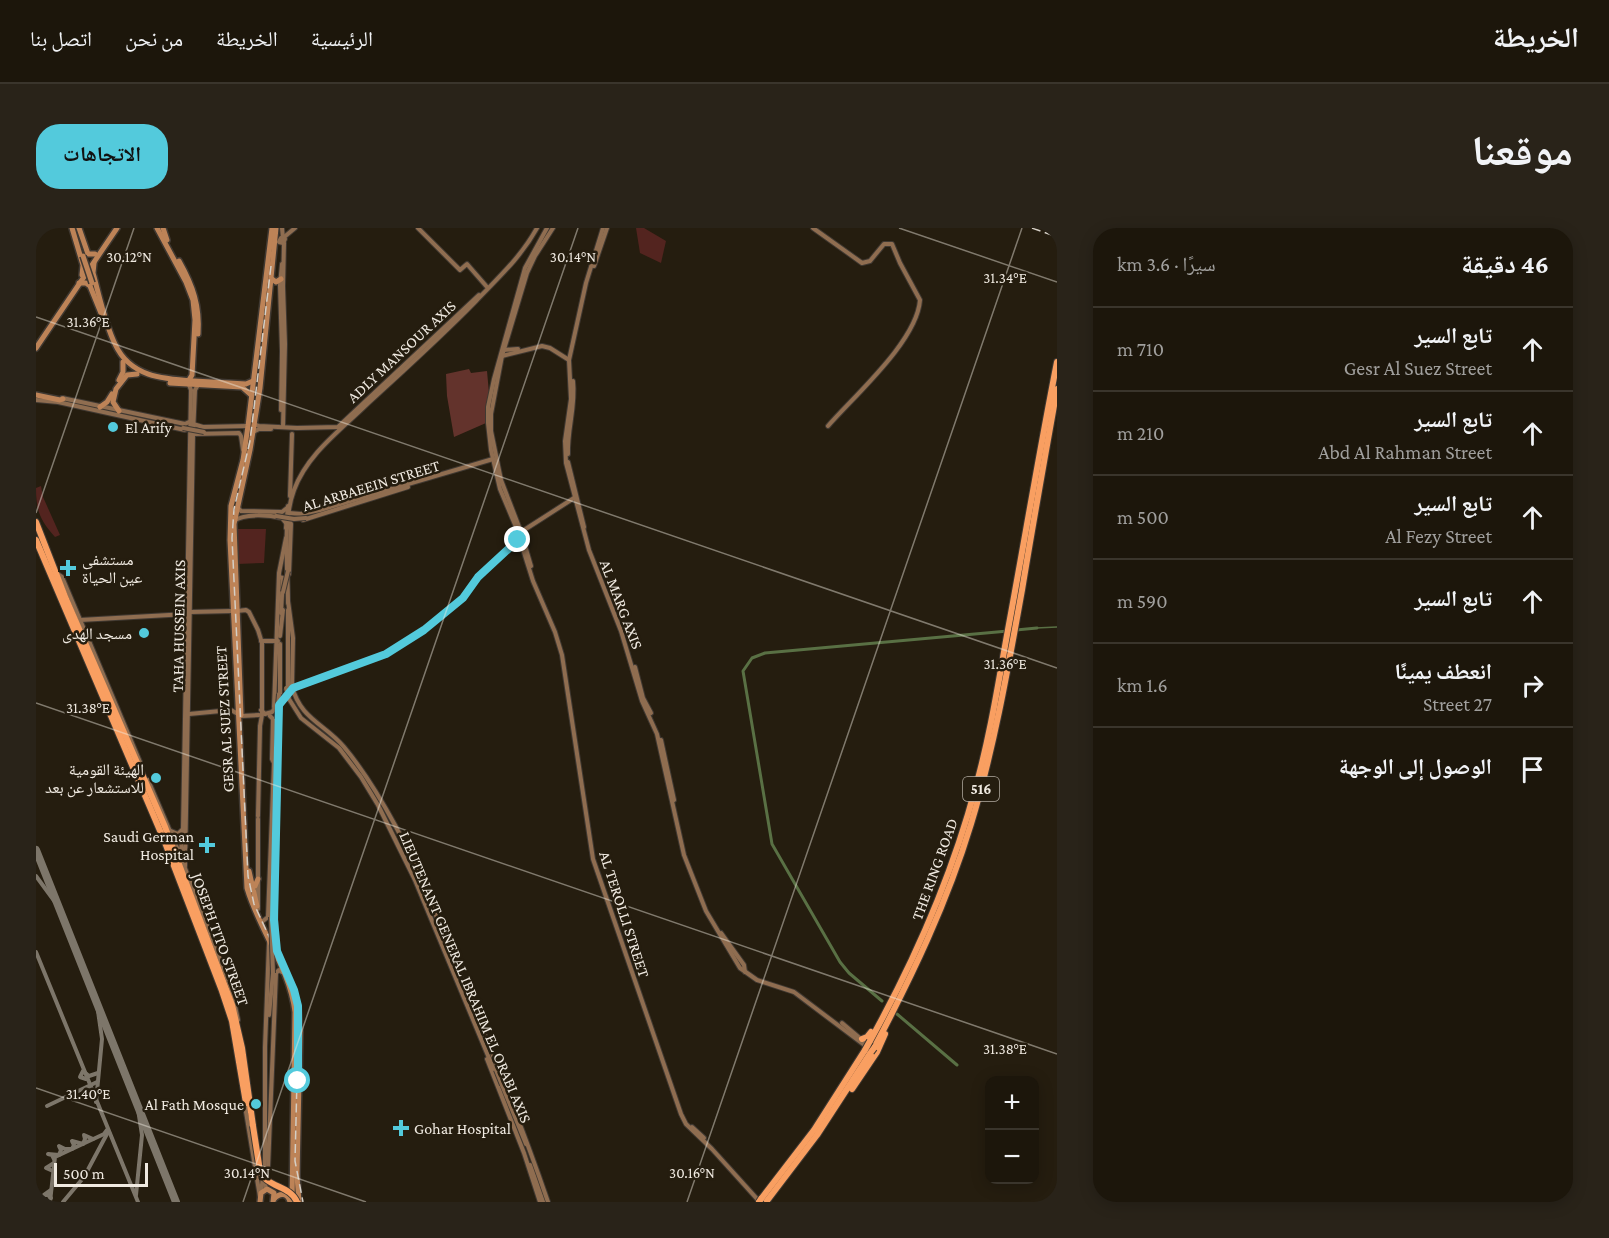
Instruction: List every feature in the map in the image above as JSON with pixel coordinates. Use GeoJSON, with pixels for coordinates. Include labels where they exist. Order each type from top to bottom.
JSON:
{"type":"FeatureCollection","features":[{"type":"Feature","properties":{"kind":"highway","name":"THE RING ROAD"},"geometry":{"type":"LineString","coordinates":[[1020,586],[1057,362]]}},
{"type":"Feature","properties":{"kind":"highway","name":"THE RING ROAD"},"geometry":{"type":"LineString","coordinates":[[1030,543],[1057,389]]}},
{"type":"Feature","properties":{"kind":"highway","name":"THE RING ROAD"},"geometry":{"type":"LineString","coordinates":[[760,1200],[843,1097],[891,1010],[926,936],[971,825],[991,748],[1011,630],[1057,400]]}},
{"type":"Feature","properties":{"kind":"highway","name":"JOSEPH TITO STREET"},"geometry":{"type":"LineString","coordinates":[[36,522],[161,817],[232,1005],[239,1033],[249,1104]]}},
{"type":"Feature","properties":{"kind":"highway","name":"JOSEPH TITO STREET"},"geometry":{"type":"LineString","coordinates":[[36,540],[162,833],[224,997],[232,1021],[249,1104]]}},
{"type":"Feature","properties":{"kind":"highway"},"geometry":{"type":"LineString","coordinates":[[1005,664],[1012,662],[1011,630],[1020,586]]}},
{"type":"Feature","properties":{"kind":"highway"},"geometry":{"type":"LineString","coordinates":[[161,817],[168,826]]}},
{"type":"Feature","properties":{"kind":"highway"},"geometry":{"type":"LineString","coordinates":[[870,1048],[889,1026],[891,1010]]}},
{"type":"Feature","properties":{"kind":"highway","name":"THE RING ROAD"},"geometry":{"type":"LineString","coordinates":[[813,1136],[870,1048]]}},
{"type":"Feature","properties":{"kind":"highway"},"geometry":{"type":"LineString","coordinates":[[249,1104],[260,1176],[268,1184],[288,1193],[295,1201]]}},
{"type":"Feature","properties":{"kind":"main road"},"geometry":{"type":"LineString","coordinates":[[75,228],[117,349],[132,366],[153,377],[193,383]]}},
{"type":"Feature","properties":{"kind":"main road"},"geometry":{"type":"LineString","coordinates":[[36,343],[115,228]]}},
{"type":"Feature","properties":{"kind":"main road"},"geometry":{"type":"LineString","coordinates":[[36,348],[115,228]]}},
{"type":"Feature","properties":{"kind":"main road"},"geometry":{"type":"LineString","coordinates":[[160,228],[189,289],[194,308],[197,326],[193,383]]}},
{"type":"Feature","properties":{"kind":"main road"},"geometry":{"type":"LineString","coordinates":[[275,228],[282,238]]}},
{"type":"Feature","properties":{"kind":"main road","name":"GESR AL SUEZ STREET"},"geometry":{"type":"LineString","coordinates":[[275,228],[253,381],[254,427],[247,437],[230,514],[239,713],[251,888],[258,909],[270,918],[277,951],[298,1006],[293,1186],[295,1201]]}},
{"type":"Feature","properties":{"kind":"main road","name":"GESR AL SUEZ STREET"},"geometry":{"type":"LineString","coordinates":[[232,551],[237,501],[254,427],[262,368],[271,262],[282,238]]}},
{"type":"Feature","properties":{"kind":"main road"},"geometry":{"type":"LineString","coordinates":[[84,256],[95,254]]}},
{"type":"Feature","properties":{"kind":"main road"},"geometry":{"type":"LineString","coordinates":[[82,275],[84,256]]}},
{"type":"Feature","properties":{"kind":"main road"},"geometry":{"type":"LineString","coordinates":[[92,281],[94,263]]}},
{"type":"Feature","properties":{"kind":"main road"},"geometry":{"type":"LineString","coordinates":[[79,284],[92,281]]}},
{"type":"Feature","properties":{"kind":"main road"},"geometry":{"type":"LineString","coordinates":[[271,282],[281,282]]}},
{"type":"Feature","properties":{"kind":"main road"},"geometry":{"type":"LineString","coordinates":[[105,319],[112,344],[123,362],[137,374],[154,381],[244,386],[253,381]]}},
{"type":"Feature","properties":{"kind":"main road"},"geometry":{"type":"LineString","coordinates":[[100,407],[110,400],[125,374],[123,362]]}},
{"type":"Feature","properties":{"kind":"main road"},"geometry":{"type":"LineString","coordinates":[[255,367],[262,368]]}},
{"type":"Feature","properties":{"kind":"main road"},"geometry":{"type":"LineString","coordinates":[[125,374],[137,374]]}},
{"type":"Feature","properties":{"kind":"main road"},"geometry":{"type":"LineString","coordinates":[[244,386],[252,397]]}},
{"type":"Feature","properties":{"kind":"main road"},"geometry":{"type":"LineString","coordinates":[[36,396],[63,399]]}},
{"type":"Feature","properties":{"kind":"main road"},"geometry":{"type":"LineString","coordinates":[[110,400],[119,411]]}},
{"type":"Feature","properties":{"kind":"main road","name":"GESR AL SUEZ STREET"},"geometry":{"type":"LineString","coordinates":[[242,762],[247,888],[269,942],[276,973],[290,983]]}},
{"type":"Feature","properties":{"kind":"main road"},"geometry":{"type":"LineString","coordinates":[[251,888],[255,886],[258,879]]}},
{"type":"Feature","properties":{"kind":"main road","name":"GESR AL SUEZ STREET"},"geometry":{"type":"LineString","coordinates":[[295,1201],[296,1099]]}},
{"type":"Feature","properties":{"kind":"main road"},"geometry":{"type":"LineString","coordinates":[[274,1198],[285,1187],[293,1186]]}},
{"type":"Feature","properties":{"kind":"main road"},"geometry":{"type":"LineString","coordinates":[[260,1198],[267,1189],[274,1198]]}},
{"type":"Feature","properties":{"kind":"main road"},"geometry":{"type":"LineString","coordinates":[[274,1198],[284,1194],[295,1201]]}},
{"type":"Feature","properties":{"kind":"street"},"geometry":{"type":"LineString","coordinates":[[419,228],[460,270],[467,264],[487,286]]}},
{"type":"Feature","properties":{"kind":"street","name":"ADLY MANSOUR AXIS"},"geometry":{"type":"LineString","coordinates":[[188,427],[235,430],[282,424],[297,428],[341,427],[396,381],[512,262],[536,228]]}},
{"type":"Feature","properties":{"kind":"street","name":"ADLY MANSOUR AXIS"},"geometry":{"type":"LineString","coordinates":[[293,489],[311,461],[341,427],[515,262],[536,228]]}},
{"type":"Feature","properties":{"kind":"street"},"geometry":{"type":"LineString","coordinates":[[521,538],[500,489],[490,435],[488,406],[502,349],[528,270],[547,228]]}},
{"type":"Feature","properties":{"kind":"street"},"geometry":{"type":"LineString","coordinates":[[541,243],[553,228]]}},
{"type":"Feature","properties":{"kind":"street","name":"AL MARG AXIS"},"geometry":{"type":"LineString","coordinates":[[598,570],[568,458],[569,433],[575,399],[570,359],[580,305],[605,228]]}},
{"type":"Feature","properties":{"kind":"street"},"geometry":{"type":"LineString","coordinates":[[813,228],[862,263],[870,261],[884,244],[892,244],[899,262],[921,300],[903,343],[828,426]]}},
{"type":"Feature","properties":{"kind":"street"},"geometry":{"type":"LineString","coordinates":[[1050,228],[1057,230]]}},
{"type":"Feature","properties":{"kind":"street"},"geometry":{"type":"LineString","coordinates":[[282,238],[293,229]]}},
{"type":"Feature","properties":{"kind":"street"},"geometry":{"type":"LineString","coordinates":[[282,238],[281,282],[284,336]]}},
{"type":"Feature","properties":{"kind":"street"},"geometry":{"type":"LineString","coordinates":[[282,238],[284,336],[282,424]]}},
{"type":"Feature","properties":{"kind":"street","name":"AL MARG AXIS"},"geometry":{"type":"LineString","coordinates":[[594,260],[572,360],[571,403],[565,449],[574,498],[588,547],[628,643],[643,701],[659,731],[679,826],[695,884],[717,930],[739,967],[755,979],[795,990],[870,1048]]}},
{"type":"Feature","properties":{"kind":"street"},"geometry":{"type":"LineString","coordinates":[[465,317],[473,304]]}},
{"type":"Feature","properties":{"kind":"street"},"geometry":{"type":"LineString","coordinates":[[502,349],[544,344],[570,359]]}},
{"type":"Feature","properties":{"kind":"street"},"geometry":{"type":"LineString","coordinates":[[502,356],[539,346],[550,348],[570,359]]}},
{"type":"Feature","properties":{"kind":"street"},"geometry":{"type":"LineString","coordinates":[[490,435],[493,398],[502,349]]}},
{"type":"Feature","properties":{"kind":"street","name":"TAHA HUSSEIN AXIS"},"geometry":{"type":"LineString","coordinates":[[184,867],[190,513],[188,427],[193,383]]}},
{"type":"Feature","properties":{"kind":"street"},"geometry":{"type":"LineString","coordinates":[[36,396],[151,423],[202,431]]}},
{"type":"Feature","properties":{"kind":"street"},"geometry":{"type":"LineString","coordinates":[[63,399],[152,417],[154,420],[202,431]]}},
{"type":"Feature","properties":{"kind":"street"},"geometry":{"type":"LineString","coordinates":[[198,426],[196,430],[235,430],[247,437]]}},
{"type":"Feature","properties":{"kind":"street","name":"ADLY MANSOUR AXIS"},"geometry":{"type":"LineString","coordinates":[[254,427],[291,429],[292,434]]}},
{"type":"Feature","properties":{"kind":"street"},"geometry":{"type":"LineString","coordinates":[[293,489],[292,434],[297,428]]}},
{"type":"Feature","properties":{"kind":"street"},"geometry":{"type":"LineString","coordinates":[[334,428],[338,432]]}},
{"type":"Feature","properties":{"kind":"street"},"geometry":{"type":"LineString","coordinates":[[235,430],[241,435],[244,454]]}},
{"type":"Feature","properties":{"kind":"street"},"geometry":{"type":"LineString","coordinates":[[275,717],[289,688],[386,654],[418,634],[463,598],[482,573],[521,538],[521,532],[494,459]]}},
{"type":"Feature","properties":{"kind":"street","name":"AL ARBAEEIN STREET"},"geometry":{"type":"LineString","coordinates":[[278,516],[288,522],[297,521],[494,459]]}},
{"type":"Feature","properties":{"kind":"street","name":"LIEUTENANT GENERAL IBRAHIM EL ORABI AXIS"},"geometry":{"type":"LineString","coordinates":[[289,688],[288,507],[293,489]]}},
{"type":"Feature","properties":{"kind":"street","name":"LIEUTENANT GENERAL IBRAHIM EL ORABI AXIS"},"geometry":{"type":"LineString","coordinates":[[293,489],[286,538],[283,590],[290,698],[302,718],[341,750],[378,806],[418,888],[452,973],[495,1070]]}},
{"type":"Feature","properties":{"kind":"street"},"geometry":{"type":"LineString","coordinates":[[521,532],[574,498]]}},
{"type":"Feature","properties":{"kind":"street"},"geometry":{"type":"LineString","coordinates":[[237,501],[238,509],[246,513],[293,517],[305,516],[342,505]]}},
{"type":"Feature","properties":{"kind":"street","name":"AL ARBAEEIN STREET"},"geometry":{"type":"LineString","coordinates":[[289,513],[297,514],[342,505]]}},
{"type":"Feature","properties":{"kind":"street","name":"AL ARBAEEIN STREET"},"geometry":{"type":"LineString","coordinates":[[241,511],[282,512],[288,507]]}},
{"type":"Feature","properties":{"kind":"street"},"geometry":{"type":"LineString","coordinates":[[241,511],[237,519],[252,515],[278,516],[282,512]]}},
{"type":"Feature","properties":{"kind":"street"},"geometry":{"type":"LineString","coordinates":[[297,514],[295,518],[297,521]]}},
{"type":"Feature","properties":{"kind":"street"},"geometry":{"type":"LineString","coordinates":[[283,590],[288,571],[288,522]]}},
{"type":"Feature","properties":{"kind":"street"},"geometry":{"type":"LineString","coordinates":[[264,1049],[276,973],[270,918],[279,578],[286,538]]}},
{"type":"Feature","properties":{"kind":"street","name":"AL TEROLLI STREET"},"geometry":{"type":"LineString","coordinates":[[521,538],[562,655],[593,859],[682,1116],[686,1124],[711,1147],[760,1200]]}},
{"type":"Feature","properties":{"kind":"street"},"geometry":{"type":"LineString","coordinates":[[56,573],[62,577],[96,664],[168,826],[233,994],[239,1033]]}},
{"type":"Feature","properties":{"kind":"street"},"geometry":{"type":"LineString","coordinates":[[278,645],[283,590],[283,578],[281,576],[279,578]]}},
{"type":"Feature","properties":{"kind":"street"},"geometry":{"type":"LineString","coordinates":[[275,717],[289,688],[293,633],[288,601]]}},
{"type":"Feature","properties":{"kind":"street"},"geometry":{"type":"LineString","coordinates":[[80,620],[235,611],[250,613],[261,641],[258,909]]}},
{"type":"Feature","properties":{"kind":"street","name":"TAHA HUSSEIN AXIS"},"geometry":{"type":"LineString","coordinates":[[185,848],[181,850],[189,712],[188,613]]}},
{"type":"Feature","properties":{"kind":"street"},"geometry":{"type":"LineString","coordinates":[[293,633],[299,634]]}},
{"type":"Feature","properties":{"kind":"street"},"geometry":{"type":"LineString","coordinates":[[261,641],[278,645]]}},
{"type":"Feature","properties":{"kind":"street"},"geometry":{"type":"LineString","coordinates":[[289,688],[306,714],[339,741],[350,754],[378,795],[404,843],[496,1063],[501,1086]]}},
{"type":"Feature","properties":{"kind":"street"},"geometry":{"type":"LineString","coordinates":[[276,695],[275,770],[277,773],[276,816],[273,828],[275,911],[270,918],[277,951]]}},
{"type":"Feature","properties":{"kind":"street","name":"LIEUTENANT GENERAL IBRAHIM EL ORABI AXIS"},"geometry":{"type":"LineString","coordinates":[[290,698],[305,718],[343,749],[367,782],[391,826],[417,880],[495,1070],[544,1202]]}},
{"type":"Feature","properties":{"kind":"street"},"geometry":{"type":"LineString","coordinates":[[275,717],[279,705]]}},
{"type":"Feature","properties":{"kind":"street"},"geometry":{"type":"LineString","coordinates":[[189,712],[226,710],[239,713],[260,713],[275,717]]}},
{"type":"Feature","properties":{"kind":"street"},"geometry":{"type":"LineString","coordinates":[[260,713],[260,726]]}},
{"type":"Feature","properties":{"kind":"street"},"geometry":{"type":"LineString","coordinates":[[261,721],[263,717],[275,717]]}},
{"type":"Feature","properties":{"kind":"street"},"geometry":{"type":"LineString","coordinates":[[168,826],[176,835],[183,829]]}},
{"type":"Feature","properties":{"kind":"street"},"geometry":{"type":"LineString","coordinates":[[391,826],[404,843]]}},
{"type":"Feature","properties":{"kind":"street"},"geometry":{"type":"LineString","coordinates":[[393,839],[418,888],[434,933],[489,1066],[501,1086]]}},
{"type":"Feature","properties":{"kind":"street"},"geometry":{"type":"LineString","coordinates":[[260,1198],[265,1140],[264,1049],[269,942]]}},
{"type":"Feature","properties":{"kind":"street"},"geometry":{"type":"LineString","coordinates":[[267,1189],[265,1184],[268,1168],[270,1029],[276,965],[269,966]]}},
{"type":"Feature","properties":{"kind":"street"},"geometry":{"type":"LineString","coordinates":[[489,1066],[493,1072],[497,1071],[496,1063]]}},
{"type":"Feature","properties":{"kind":"street","name":"JOSEPH TITO STREET"},"geometry":{"type":"LineString","coordinates":[[249,1104],[258,1141],[261,1167],[258,1170],[255,1168]]}},
{"type":"Feature","properties":{"kind":"street","name":"JOSEPH TITO STREET"},"geometry":{"type":"LineString","coordinates":[[249,1104],[246,1112],[260,1198]]}},
{"type":"Feature","properties":{"kind":"street"},"geometry":{"type":"LineString","coordinates":[[258,1141],[261,1143],[265,1140]]}},
{"type":"Feature","properties":{"kind":"shaded area"},"geometry":{"type":"Polygon","coordinates":[[[636,228],[644,228],[666,241],[661,263],[640,253],[636,228]]]}},
{"type":"Feature","properties":{"kind":"shaded area"},"geometry":{"type":"Polygon","coordinates":[[[469,369],[471,373],[487,371],[489,393],[486,423],[454,437],[446,374],[469,369]]]}},
{"type":"Feature","properties":{"kind":"shaded area"},"geometry":{"type":"Polygon","coordinates":[[[41,486],[43,497],[60,535],[55,537],[42,520],[38,509],[36,488],[41,486]]]}},
{"type":"Feature","properties":{"kind":"shaded area"},"geometry":{"type":"Polygon","coordinates":[[[237,529],[266,529],[264,563],[237,564],[237,529]]]}},
{"type":"Feature","properties":{"kind":"waterway"},"geometry":{"type":"LineString","coordinates":[[1036,628],[1057,627]]}},
{"type":"Feature","properties":{"kind":"waterway"},"geometry":{"type":"LineString","coordinates":[[1015,630],[1037,628]]}},
{"type":"Feature","properties":{"kind":"waterway"},"geometry":{"type":"LineString","coordinates":[[882,1001],[849,973],[840,962],[772,844],[743,671],[752,658],[765,653],[1008,631]]}},
{"type":"Feature","properties":{"kind":"waterway"},"geometry":{"type":"LineString","coordinates":[[897,1014],[957,1065]]}},
{"type":"Feature","properties":{"kind":"taxiway"},"geometry":{"type":"LineString","coordinates":[[36,876],[58,906]]}},
{"type":"Feature","properties":{"kind":"taxiway"},"geometry":{"type":"LineString","coordinates":[[36,952],[138,1202]]}},
{"type":"Feature","properties":{"kind":"taxiway"},"geometry":{"type":"LineString","coordinates":[[96,1102],[102,1039],[97,1004]]}},
{"type":"Feature","properties":{"kind":"taxiway"},"geometry":{"type":"LineString","coordinates":[[86,1079],[80,1077],[83,1071],[89,1076],[98,1073]]}},
{"type":"Feature","properties":{"kind":"taxiway"},"geometry":{"type":"LineString","coordinates":[[47,1106],[97,1082]]}},
{"type":"Feature","properties":{"kind":"taxiway"},"geometry":{"type":"LineString","coordinates":[[136,1195],[142,1135],[137,1103]]}},
{"type":"Feature","properties":{"kind":"taxiway"},"geometry":{"type":"LineString","coordinates":[[50,1202],[55,1157],[104,1134],[107,1130]]}},
{"type":"Feature","properties":{"kind":"taxiway"},"geometry":{"type":"LineString","coordinates":[[63,1202],[84,1177],[108,1132]]}},
{"type":"Feature","properties":{"kind":"taxiway"},"geometry":{"type":"LineString","coordinates":[[54,1159],[48,1154],[59,1155],[61,1150],[59,1146],[72,1149],[74,1145],[72,1141],[83,1144],[84,1135],[93,1139]]}},
{"type":"Feature","properties":{"kind":"taxiway"},"geometry":{"type":"LineString","coordinates":[[53,1171],[46,1168],[54,1163]]}},
{"type":"Feature","properties":{"kind":"taxiway"},"geometry":{"type":"LineString","coordinates":[[51,1190],[44,1195],[51,1198]]}},
{"type":"Feature","properties":{"kind":"runway"},"geometry":{"type":"LineString","coordinates":[[36,850],[176,1202]]}},
{"type":"Feature","properties":{"kind":"railway"},"geometry":{"type":"LineString","coordinates":[[1032,228],[1057,237]]}},
{"type":"Feature","properties":{"kind":"railway"},"geometry":{"type":"LineString","coordinates":[[271,266],[250,441],[234,509],[232,538],[248,876],[254,904],[289,980],[297,1009],[295,1161],[303,1202]]}},
{"type":"Feature","properties":{"kind":"place","name":"El Arify"},"geometry":{"type":"Point","coordinates":[113,427]}},
{"type":"Feature","properties":{"kind":"place","name":"مستشفى عين الحياة"},"geometry":{"type":"Point","coordinates":[68,568]}},
{"type":"Feature","properties":{"kind":"place","name":"مسجد الهدى"},"geometry":{"type":"Point","coordinates":[144,633]}},
{"type":"Feature","properties":{"kind":"place","name":"الهيئة القومية للاستشعار عن بعد"},"geometry":{"type":"Point","coordinates":[156,778]}},
{"type":"Feature","properties":{"kind":"place","name":"Saudi German Hospital"},"geometry":{"type":"Point","coordinates":[207,845]}},
{"type":"Feature","properties":{"kind":"place","name":"Al Fath Mosque"},"geometry":{"type":"Point","coordinates":[256,1104]}},
{"type":"Feature","properties":{"kind":"place","name":"Gohar Hospital"},"geometry":{"type":"Point","coordinates":[401,1128]}},
{"type":"Feature","properties":{"kind":"route"},"geometry":{"type":"LineString","coordinates":[[298,1081],[300,1025],[298,1006],[288,974],[277,951],[274,920],[279,705],[293,688],[386,654],[424,630],[463,598],[474,581],[518,540]]}}]}
